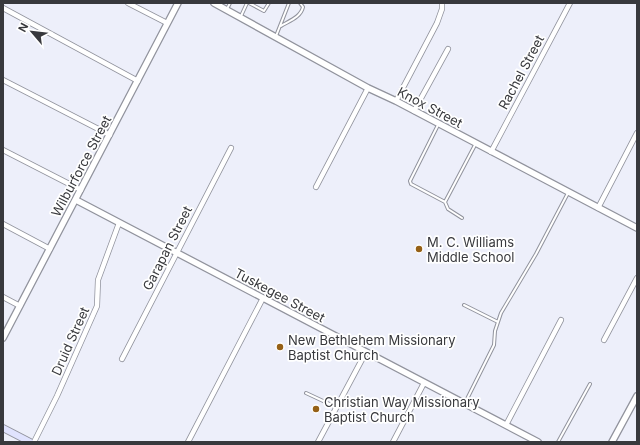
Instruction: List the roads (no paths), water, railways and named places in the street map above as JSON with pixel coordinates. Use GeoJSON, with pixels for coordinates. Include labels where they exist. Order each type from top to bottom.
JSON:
{"type":"FeatureCollection","features":[{"type":"Feature","properties":{"kind":"main road"},"geometry":{"type":"LineString","coordinates":[[3,428],[30,442]]}},
{"type":"Feature","properties":{"kind":"street"},"geometry":{"type":"LineString","coordinates":[[128,3],[168,23]]}},
{"type":"Feature","properties":{"kind":"street","name":"Wilburforce Street"},"geometry":{"type":"LineString","coordinates":[[3,338],[178,3]]}},
{"type":"Feature","properties":{"kind":"street","name":"Knox Street"},"geometry":{"type":"LineString","coordinates":[[214,3],[368,88],[396,101],[637,228]]}},
{"type":"Feature","properties":{"kind":"street"},"geometry":{"type":"LineString","coordinates":[[396,101],[437,22],[442,3]]}},
{"type":"Feature","properties":{"kind":"street","name":"Rachel Street"},"geometry":{"type":"LineString","coordinates":[[491,152],[570,3]]}},
{"type":"Feature","properties":{"kind":"street"},"geometry":{"type":"LineString","coordinates":[[3,8],[138,81]]}},
{"type":"Feature","properties":{"kind":"street"},"geometry":{"type":"LineString","coordinates":[[414,111],[448,49]]}},
{"type":"Feature","properties":{"kind":"street"},"geometry":{"type":"LineString","coordinates":[[3,80],[110,135]]}},
{"type":"Feature","properties":{"kind":"street"},"geometry":{"type":"LineString","coordinates":[[316,187],[368,88]]}},
{"type":"Feature","properties":{"kind":"street"},"geometry":{"type":"LineString","coordinates":[[598,208],[637,133]]}},
{"type":"Feature","properties":{"kind":"street","name":"Garapan Street"},"geometry":{"type":"LineString","coordinates":[[122,359],[231,148]]}},
{"type":"Feature","properties":{"kind":"street"},"geometry":{"type":"LineString","coordinates":[[3,150],[81,190]]}},
{"type":"Feature","properties":{"kind":"street","name":"Tuskegee Street"},"geometry":{"type":"LineString","coordinates":[[76,200],[538,442]]}},
{"type":"Feature","properties":{"kind":"street","name":"Druid Street"},"geometry":{"type":"LineString","coordinates":[[34,442],[57,396],[97,306],[98,280],[119,222]]}},
{"type":"Feature","properties":{"kind":"street"},"geometry":{"type":"LineString","coordinates":[[3,224],[50,249]]}},
{"type":"Feature","properties":{"kind":"street"},"geometry":{"type":"LineString","coordinates":[[604,340],[637,278]]}},
{"type":"Feature","properties":{"kind":"street"},"geometry":{"type":"LineString","coordinates":[[3,296],[20,306]]}},
{"type":"Feature","properties":{"kind":"street"},"geometry":{"type":"LineString","coordinates":[[188,442],[263,298]]}},
{"type":"Feature","properties":{"kind":"street"},"geometry":{"type":"LineString","coordinates":[[506,425],[561,320]]}},
{"type":"Feature","properties":{"kind":"street"},"geometry":{"type":"LineString","coordinates":[[318,442],[366,352]]}},
{"type":"Feature","properties":{"kind":"street"},"geometry":{"type":"LineString","coordinates":[[393,442],[424,383]]}},
{"type":"Feature","properties":{"kind":"street"},"geometry":{"type":"LineString","coordinates":[[612,442],[637,396]]}},
{"type":"Feature","properties":{"kind":"lane"},"geometry":{"type":"LineString","coordinates":[[226,10],[230,3]]}},
{"type":"Feature","properties":{"kind":"lane"},"geometry":{"type":"LineString","coordinates":[[240,17],[248,3],[264,11],[269,3]]}},
{"type":"Feature","properties":{"kind":"lane"},"geometry":{"type":"LineString","coordinates":[[275,37],[289,3]]}},
{"type":"Feature","properties":{"kind":"lane"},"geometry":{"type":"LineString","coordinates":[[280,26],[295,18],[302,12],[304,7],[300,3]]}},
{"type":"Feature","properties":{"kind":"lane"},"geometry":{"type":"LineString","coordinates":[[439,124],[410,181],[411,184],[445,202],[448,209],[462,218]]}},
{"type":"Feature","properties":{"kind":"lane"},"geometry":{"type":"LineString","coordinates":[[445,202],[476,144]]}},
{"type":"Feature","properties":{"kind":"lane"},"geometry":{"type":"LineString","coordinates":[[464,404],[494,345],[495,331],[507,301],[528,269],[568,192]]}},
{"type":"Feature","properties":{"kind":"lane"},"geometry":{"type":"LineString","coordinates":[[464,305],[498,322]]}},
{"type":"Feature","properties":{"kind":"lane"},"geometry":{"type":"LineString","coordinates":[[558,442],[590,384]]}},
{"type":"Feature","properties":{"kind":"lane"},"geometry":{"type":"LineString","coordinates":[[306,393],[337,408]]}},
{"type":"Feature","properties":{"kind":"place","name":"M. C. Williams Middle School"},"geometry":{"type":"Point","coordinates":[419,249]}},
{"type":"Feature","properties":{"kind":"place","name":"New Bethlehem Missionary Baptist Church"},"geometry":{"type":"Point","coordinates":[280,347]}},
{"type":"Feature","properties":{"kind":"place","name":"Christian Way Missionary Baptist Church"},"geometry":{"type":"Point","coordinates":[316,409]}}]}
